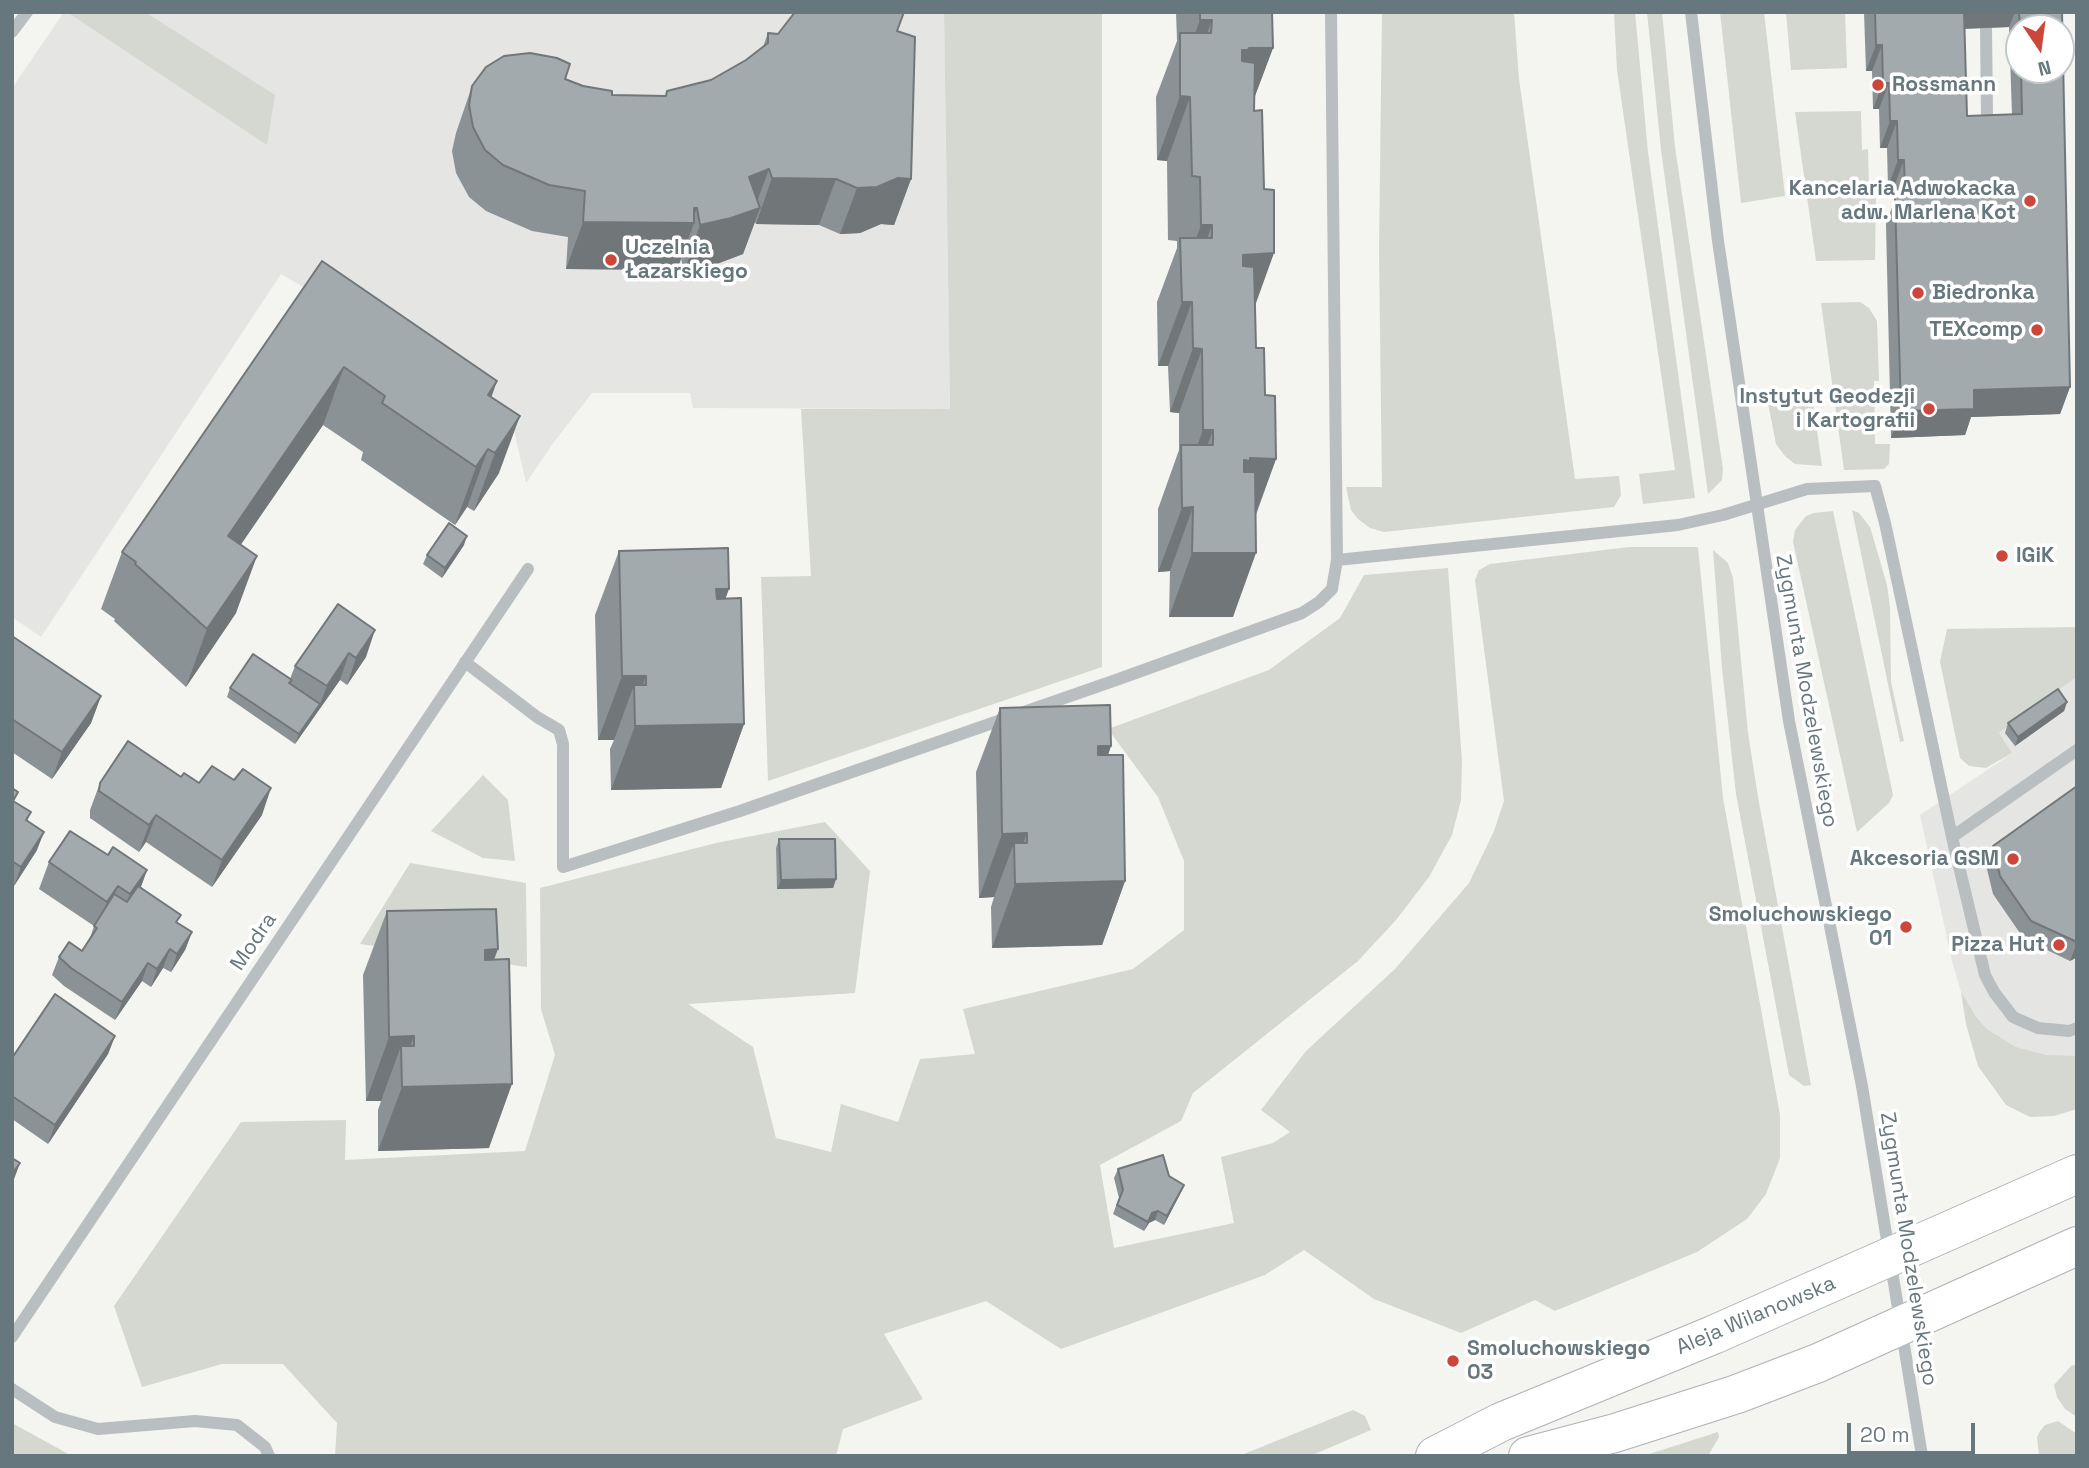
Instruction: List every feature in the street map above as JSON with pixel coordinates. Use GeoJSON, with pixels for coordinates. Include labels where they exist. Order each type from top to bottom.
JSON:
{"type":"FeatureCollection","features":[{"type":"Feature","properties":{"kind":"main road","name":"Aleja Wilanowska"},"geometry":{"type":"LineString","coordinates":[[1435,1456],[1501,1422],[1713,1335],[2077,1174]]}},
{"type":"Feature","properties":{"kind":"main road"},"geometry":{"type":"LineString","coordinates":[[1528,1456],[1562,1449],[1700,1407],[1818,1363],[2077,1246]]}},
{"type":"Feature","properties":{"kind":"street"},"geometry":{"type":"LineString","coordinates":[[12,32],[27,12]]}},
{"type":"Feature","properties":{"kind":"street"},"geometry":{"type":"LineString","coordinates":[[465,662],[537,717],[559,730],[563,744],[563,867],[740,811],[1116,680],[1302,612],[1319,602],[1332,589],[1336,560],[1331,12]]}},
{"type":"Feature","properties":{"kind":"street","name":"Zygmunta Modzelewskiego"},"geometry":{"type":"LineString","coordinates":[[1691,12],[1718,241],[1755,503],[1800,783],[1862,1086],[1922,1456]]}},
{"type":"Feature","properties":{"kind":"street"},"geometry":{"type":"LineString","coordinates":[[1986,28],[1987,117]]}},
{"type":"Feature","properties":{"kind":"street"},"geometry":{"type":"LineString","coordinates":[[1336,560],[1678,525],[1723,515],[1807,489],[1875,486],[1984,975],[2013,1017],[2038,1028],[2069,1031],[2077,1028]]}},
{"type":"Feature","properties":{"kind":"street","name":"Modra"},"geometry":{"type":"LineString","coordinates":[[12,1337],[528,569]]}},
{"type":"Feature","properties":{"kind":"street"},"geometry":{"type":"LineString","coordinates":[[1952,838],[2077,750]]}},
{"type":"Feature","properties":{"kind":"street"},"geometry":{"type":"LineString","coordinates":[[12,1389],[55,1417],[98,1429],[195,1421],[237,1425],[265,1447],[269,1456]]}},
{"type":"Feature","properties":{"kind":"shaded area","name":"Uczelnia Łazarskiego"},"geometry":{"type":"Polygon","coordinates":[[[64,12],[944,12],[950,409],[693,408],[690,393],[592,393],[526,483],[512,422],[309,278],[303,287],[281,274],[41,637],[12,617],[12,88],[64,12]]]}},
{"type":"Feature","properties":{"kind":"shaded area"},"geometry":{"type":"Polygon","coordinates":[[[67,12],[145,12],[275,95],[267,145],[67,12]]]}},
{"type":"Feature","properties":{"kind":"shaded area"},"geometry":{"type":"Polygon","coordinates":[[[944,12],[1102,12],[1102,667],[768,781],[761,577],[811,576],[801,409],[950,409],[944,12]]]}},
{"type":"Feature","properties":{"kind":"shaded area"},"geometry":{"type":"Polygon","coordinates":[[[1382,12],[1514,12],[1519,79],[1575,479],[1619,476],[1621,495],[1614,507],[1384,532],[1370,528],[1351,510],[1346,487],[1382,487],[1379,249],[1382,12]]]}},
{"type":"Feature","properties":{"kind":"shaded area"},"geometry":{"type":"Polygon","coordinates":[[[1614,12],[1635,12],[1648,152],[1695,498],[1643,504],[1639,474],[1675,470],[1617,70],[1614,12]]]}},
{"type":"Feature","properties":{"kind":"shaded area"},"geometry":{"type":"Polygon","coordinates":[[[1647,12],[1662,12],[1675,147],[1723,469],[1722,480],[1708,494],[1661,150],[1647,12]]]}},
{"type":"Feature","properties":{"kind":"shaded area"},"geometry":{"type":"Polygon","coordinates":[[[1720,12],[1764,12],[1785,196],[1741,203],[1720,12]]]}},
{"type":"Feature","properties":{"kind":"shaded area"},"geometry":{"type":"Polygon","coordinates":[[[1786,12],[1845,12],[1847,68],[1791,70],[1786,12]]]}},
{"type":"Feature","properties":{"kind":"shaded area"},"geometry":{"type":"Polygon","coordinates":[[[1861,111],[1862,150],[1868,149],[1869,188],[1876,189],[1875,260],[1816,261],[1795,112],[1861,111]]]}},
{"type":"Feature","properties":{"kind":"shaded area"},"geometry":{"type":"Polygon","coordinates":[[[1860,302],[1869,308],[1877,321],[1879,381],[1874,381],[1875,444],[1890,444],[1889,464],[1884,469],[1844,470],[1821,303],[1860,302]]]}},
{"type":"Feature","properties":{"kind":"shaded area"},"geometry":{"type":"Polygon","coordinates":[[[1811,388],[1822,466],[1795,464],[1785,456],[1776,444],[1768,403],[1773,398],[1811,388]]]}},
{"type":"Feature","properties":{"kind":"shaded area"},"geometry":{"type":"Polygon","coordinates":[[[1852,510],[1859,513],[1870,527],[1887,585],[1891,682],[1904,741],[1900,742],[1852,510]]]}},
{"type":"Feature","properties":{"kind":"shaded area"},"geometry":{"type":"Polygon","coordinates":[[[1833,511],[1893,795],[1889,803],[1857,832],[1793,542],[1795,530],[1806,516],[1833,511]]]}},
{"type":"Feature","properties":{"kind":"shaded area"},"geometry":{"type":"Polygon","coordinates":[[[1629,547],[1698,547],[1723,798],[1780,1115],[1780,1158],[1766,1194],[1747,1219],[1697,1252],[1555,1311],[1535,1300],[1461,1333],[1374,1299],[1304,1250],[1265,1275],[1061,1349],[986,1301],[884,1334],[923,1399],[843,1429],[836,1456],[335,1456],[337,1423],[283,1364],[222,1364],[142,1387],[114,1306],[241,1122],[346,1120],[345,1160],[525,1151],[555,1055],[541,1009],[540,888],[716,843],[825,822],[870,871],[855,993],[688,1004],[753,1047],[776,1138],[831,1152],[841,1104],[898,1122],[920,1059],[975,1054],[963,1009],[1133,969],[1184,930],[1184,861],[1158,797],[1108,729],[1269,670],[1340,618],[1364,575],[1448,568],[1462,761],[1461,800],[1452,835],[1429,877],[1396,920],[1358,961],[1193,1093],[1181,1121],[1100,1165],[1114,1248],[1234,1223],[1221,1157],[1273,1143],[1290,1132],[1261,1110],[1306,1051],[1395,969],[1469,883],[1494,831],[1504,801],[1475,580],[1479,570],[1490,564],[1629,547]]]}},
{"type":"Feature","properties":{"kind":"shaded area"},"geometry":{"type":"Polygon","coordinates":[[[1713,550],[1728,563],[1733,578],[1748,733],[1811,1085],[1804,1086],[1789,1075],[1736,794],[1722,668],[1713,550]]]}},
{"type":"Feature","properties":{"kind":"shaded area"},"geometry":{"type":"Polygon","coordinates":[[[2077,627],[2077,677],[1999,733],[2012,753],[1986,768],[1969,766],[1960,758],[1940,662],[1947,629],[2077,627]]]}},
{"type":"Feature","properties":{"kind":"shaded area"},"geometry":{"type":"Polygon","coordinates":[[[2077,677],[2077,1056],[2064,1057],[2016,1047],[1987,1029],[1961,992],[1920,815],[2011,754],[1998,734],[2077,677]]]}},
{"type":"Feature","properties":{"kind":"shaded area"},"geometry":{"type":"Polygon","coordinates":[[[483,775],[508,800],[515,861],[483,858],[431,831],[483,775]]]}},
{"type":"Feature","properties":{"kind":"shaded area"},"geometry":{"type":"Polygon","coordinates":[[[410,863],[526,883],[527,967],[360,944],[410,863]]]}},
{"type":"Feature","properties":{"kind":"shaded area"},"geometry":{"type":"Polygon","coordinates":[[[1961,992],[1987,1029],[2016,1047],[2047,1055],[2077,1056],[2077,1109],[2054,1116],[2030,1117],[2006,1105],[1978,1066],[1966,1024],[1961,992]]]}},
{"type":"Feature","properties":{"kind":"shaded area"},"geometry":{"type":"Polygon","coordinates":[[[2077,1364],[2077,1417],[2065,1409],[2057,1397],[2054,1385],[2071,1366],[2077,1364]]]}},
{"type":"Feature","properties":{"kind":"shaded area"},"geometry":{"type":"Polygon","coordinates":[[[1353,1410],[1365,1416],[1371,1430],[1310,1456],[1239,1456],[1353,1410]]]}},
{"type":"Feature","properties":{"kind":"shaded area"},"geometry":{"type":"Polygon","coordinates":[[[2058,1421],[2077,1434],[2077,1456],[2039,1456],[2037,1437],[2040,1431],[2045,1425],[2058,1421]]]}},
{"type":"Feature","properties":{"kind":"shaded area"},"geometry":{"type":"Polygon","coordinates":[[[12,1423],[23,1429],[72,1456],[12,1456],[12,1423]]]}},
{"type":"Feature","properties":{"kind":"shaded area"},"geometry":{"type":"Polygon","coordinates":[[[1718,1432],[1719,1437],[1708,1456],[1643,1456],[1718,1432]]]}},
{"type":"Feature","properties":{"kind":"building"},"geometry":{"type":"Polygon","coordinates":[[[795,12],[904,12],[897,31],[915,37],[911,179],[898,178],[877,187],[857,188],[836,179],[772,178],[769,169],[749,177],[760,208],[731,218],[700,225],[697,208],[694,208],[694,223],[583,222],[585,191],[549,185],[503,165],[485,150],[473,127],[469,105],[472,86],[486,67],[504,56],[530,53],[557,58],[570,64],[565,79],[583,86],[612,91],[612,95],[666,96],[667,91],[711,80],[746,60],[768,43],[768,33],[778,34],[795,12]]]}},
{"type":"Feature","properties":{"kind":"building"},"geometry":{"type":"Polygon","coordinates":[[[1200,12],[1272,12],[1273,48],[1242,50],[1242,61],[1255,63],[1254,111],[1262,110],[1264,189],[1274,190],[1274,253],[1243,255],[1243,266],[1254,267],[1256,348],[1264,348],[1265,395],[1275,396],[1276,459],[1244,460],[1244,472],[1255,472],[1256,553],[1192,553],[1193,507],[1182,508],[1181,445],[1213,445],[1213,430],[1203,430],[1202,349],[1193,348],[1192,302],[1182,302],[1180,238],[1212,238],[1212,225],[1201,225],[1200,177],[1192,176],[1190,97],[1180,96],[1180,33],[1211,33],[1212,20],[1200,20],[1200,12]]]}},
{"type":"Feature","properties":{"kind":"building"},"geometry":{"type":"Polygon","coordinates":[[[1875,12],[1964,12],[1967,116],[2022,114],[2021,84],[2064,84],[2070,387],[1974,390],[1974,409],[1901,411],[1895,197],[1905,197],[1904,160],[1898,160],[1897,121],[1890,121],[1889,83],[1883,83],[1882,45],[1876,45],[1875,12]]]}},
{"type":"Feature","properties":{"kind":"building"},"geometry":{"type":"Polygon","coordinates":[[[2019,12],[2062,12],[2062,14],[2019,12]]]}},
{"type":"Feature","properties":{"kind":"building"},"geometry":{"type":"Polygon","coordinates":[[[322,261],[497,381],[488,395],[520,416],[495,453],[488,449],[476,467],[382,403],[385,396],[344,367],[228,536],[257,556],[207,629],[122,552],[322,261]]]}},
{"type":"Feature","properties":{"kind":"building"},"geometry":{"type":"Polygon","coordinates":[[[449,523],[467,536],[445,568],[427,555],[449,523]]]}},
{"type":"Feature","properties":{"kind":"building"},"geometry":{"type":"Polygon","coordinates":[[[728,548],[729,589],[716,589],[717,599],[741,598],[744,724],[635,726],[634,685],[646,685],[646,676],[622,676],[619,551],[728,548]]]}},
{"type":"Feature","properties":{"kind":"building"},"geometry":{"type":"Polygon","coordinates":[[[338,604],[375,630],[356,658],[349,653],[327,686],[295,666],[338,604]]]}},
{"type":"Feature","properties":{"kind":"building"},"geometry":{"type":"Polygon","coordinates":[[[12,636],[101,696],[62,752],[12,719],[12,636]]]}},
{"type":"Feature","properties":{"kind":"building"},"geometry":{"type":"Polygon","coordinates":[[[253,654],[292,680],[289,683],[320,704],[299,734],[230,688],[253,654]]]}},
{"type":"Feature","properties":{"kind":"building"},"geometry":{"type":"Polygon","coordinates":[[[2058,689],[2067,702],[2018,737],[2008,723],[2058,689]]]}},
{"type":"Feature","properties":{"kind":"building"},"geometry":{"type":"Polygon","coordinates":[[[1110,705],[1111,746],[1098,746],[1098,755],[1123,755],[1125,881],[1015,884],[1014,843],[1027,843],[1027,833],[1002,834],[1000,708],[1110,705]]]}},
{"type":"Feature","properties":{"kind":"building"},"geometry":{"type":"Polygon","coordinates":[[[128,741],[181,777],[184,773],[199,783],[212,766],[234,780],[243,769],[271,788],[222,860],[156,815],[149,825],[99,791],[100,783],[128,741]]]}},
{"type":"Feature","properties":{"kind":"building"},"geometry":{"type":"Polygon","coordinates":[[[2077,786],[2077,942],[2031,921],[2000,876],[1993,846],[2077,786]]]}},
{"type":"Feature","properties":{"kind":"building"},"geometry":{"type":"Polygon","coordinates":[[[12,788],[18,792],[13,801],[31,812],[26,820],[44,832],[21,867],[12,861],[12,788]]]}},
{"type":"Feature","properties":{"kind":"building"},"geometry":{"type":"Polygon","coordinates":[[[70,831],[108,855],[113,847],[147,870],[130,894],[118,886],[107,902],[49,862],[70,831]]]}},
{"type":"Feature","properties":{"kind":"building"},"geometry":{"type":"Polygon","coordinates":[[[779,839],[835,839],[836,879],[781,880],[779,839]]]}},
{"type":"Feature","properties":{"kind":"building"},"geometry":{"type":"Polygon","coordinates":[[[138,886],[181,915],[176,922],[192,932],[177,954],[170,949],[157,969],[148,963],[122,1002],[59,957],[69,942],[82,951],[114,894],[127,902],[138,886]]]}},
{"type":"Feature","properties":{"kind":"building"},"geometry":{"type":"Polygon","coordinates":[[[496,909],[498,949],[485,950],[485,960],[509,959],[512,1084],[402,1087],[401,1046],[414,1046],[414,1036],[389,1037],[387,911],[496,909]]]}},
{"type":"Feature","properties":{"kind":"building"},"geometry":{"type":"Polygon","coordinates":[[[55,994],[115,1036],[55,1125],[12,1096],[12,1058],[55,994]]]}},
{"type":"Feature","properties":{"kind":"building"},"geometry":{"type":"Polygon","coordinates":[[[1163,1155],[1169,1176],[1184,1185],[1167,1216],[1158,1211],[1152,1213],[1148,1222],[1117,1205],[1123,1190],[1118,1169],[1163,1155]]]}},
{"type":"Feature","properties":{"kind":"building"},"geometry":{"type":"Polygon","coordinates":[[[12,1158],[20,1163],[12,1174],[12,1158]]]}},
{"type":"Feature","properties":{"kind":"place","name":"Rossmann"},"geometry":{"type":"Point","coordinates":[1878,85]}},
{"type":"Feature","properties":{"kind":"place","name":"Kancelaria Adwokacka adw. Marlena Kot"},"geometry":{"type":"Point","coordinates":[2030,201]}},
{"type":"Feature","properties":{"kind":"place","name":"Uczelnia Łazarskiego"},"geometry":{"type":"Point","coordinates":[611,260]}},
{"type":"Feature","properties":{"kind":"place","name":"Biedronka"},"geometry":{"type":"Point","coordinates":[1918,293]}},
{"type":"Feature","properties":{"kind":"place","name":"TEXcomp"},"geometry":{"type":"Point","coordinates":[2037,330]}},
{"type":"Feature","properties":{"kind":"place","name":"Instytut Geodezji i Kartografii"},"geometry":{"type":"Point","coordinates":[1929,409]}},
{"type":"Feature","properties":{"kind":"place","name":"IGiK"},"geometry":{"type":"Point","coordinates":[2002,556]}},
{"type":"Feature","properties":{"kind":"place","name":"Akcesoria GSM"},"geometry":{"type":"Point","coordinates":[2013,859]}},
{"type":"Feature","properties":{"kind":"place","name":"Smoluchowskiego 01"},"geometry":{"type":"Point","coordinates":[1906,927]}},
{"type":"Feature","properties":{"kind":"place","name":"Pizza Hut"},"geometry":{"type":"Point","coordinates":[2059,945]}},
{"type":"Feature","properties":{"kind":"place","name":"Smoluchowskiego 03"},"geometry":{"type":"Point","coordinates":[1453,1361]}}]}
